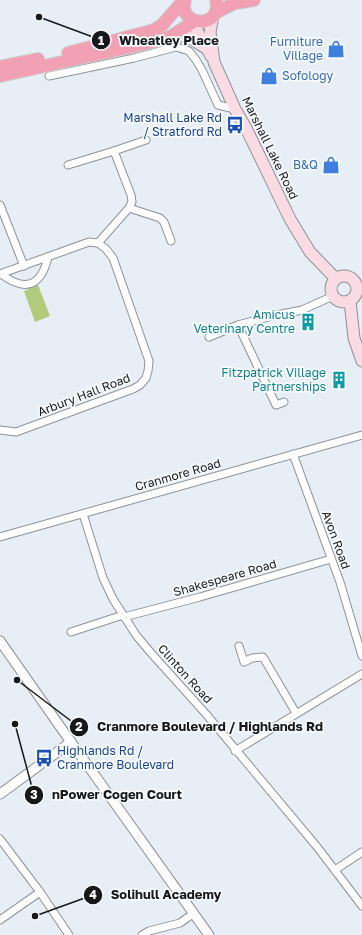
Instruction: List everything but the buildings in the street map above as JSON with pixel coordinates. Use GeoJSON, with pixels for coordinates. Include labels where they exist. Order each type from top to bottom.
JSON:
{"type":"FeatureCollection","features":[{"type":"Feature","properties":{"kind":"highway"},"geometry":{"type":"LineString","coordinates":[[185,0],[184,8],[186,14],[195,21],[205,22],[235,3],[254,0]]}},
{"type":"Feature","properties":{"kind":"highway"},"geometry":{"type":"LineString","coordinates":[[0,67],[49,57],[154,30],[162,25],[185,0]]}},
{"type":"Feature","properties":{"kind":"highway"},"geometry":{"type":"LineString","coordinates":[[214,15],[217,8],[216,0]]}},
{"type":"Feature","properties":{"kind":"highway"},"geometry":{"type":"LineString","coordinates":[[0,76],[157,41],[173,35],[195,21]]}},
{"type":"Feature","properties":{"kind":"main road","name":"Marshall Lake Road"},"geometry":{"type":"LineString","coordinates":[[214,15],[210,32],[214,62],[235,109],[246,128],[290,219],[310,252],[336,279]]}},
{"type":"Feature","properties":{"kind":"main road"},"geometry":{"type":"LineString","coordinates":[[195,21],[197,31],[214,62]]}},
{"type":"Feature","properties":{"kind":"main road"},"geometry":{"type":"LineString","coordinates":[[173,35],[189,37],[207,49]]}},
{"type":"Feature","properties":{"kind":"main road"},"geometry":{"type":"LineString","coordinates":[[350,301],[340,301],[333,296],[331,288],[336,279],[340,277],[347,277],[355,282],[357,288],[356,293],[350,301],[354,338],[362,360]]}},
{"type":"Feature","properties":{"kind":"street"},"geometry":{"type":"LineString","coordinates":[[49,76],[134,58],[176,47],[189,51],[196,60],[218,105],[235,109]]}},
{"type":"Feature","properties":{"kind":"street"},"geometry":{"type":"LineString","coordinates":[[68,165],[146,140]]}},
{"type":"Feature","properties":{"kind":"street"},"geometry":{"type":"LineString","coordinates":[[0,274],[90,242],[98,243],[129,208],[132,202],[131,195],[114,151]]}},
{"type":"Feature","properties":{"kind":"street"},"geometry":{"type":"LineString","coordinates":[[0,205],[24,266]]}},
{"type":"Feature","properties":{"kind":"street"},"geometry":{"type":"LineString","coordinates":[[129,208],[160,218],[164,222],[171,240]]}},
{"type":"Feature","properties":{"kind":"street","name":"Arbury Hall Road"},"geometry":{"type":"LineString","coordinates":[[0,430],[16,432],[133,389],[140,385],[146,378],[149,362],[132,310],[113,258],[106,249],[98,243]]}},
{"type":"Feature","properties":{"kind":"street"},"geometry":{"type":"LineString","coordinates":[[0,274],[18,285],[26,285],[35,282],[45,270],[48,257]]}},
{"type":"Feature","properties":{"kind":"street"},"geometry":{"type":"LineString","coordinates":[[209,337],[238,325],[302,310],[333,296]]}},
{"type":"Feature","properties":{"kind":"street"},"geometry":{"type":"LineString","coordinates":[[238,325],[276,405],[284,402]]}},
{"type":"Feature","properties":{"kind":"street","name":"Cranmore Road"},"geometry":{"type":"LineString","coordinates":[[0,537],[362,435]]}},
{"type":"Feature","properties":{"kind":"street","name":"Avon Road"},"geometry":{"type":"LineString","coordinates":[[293,454],[340,582],[362,656]]}},
{"type":"Feature","properties":{"kind":"street","name":"Clinton Road"},"geometry":{"type":"LineString","coordinates":[[83,514],[103,578],[123,616],[151,653],[179,684],[335,870],[362,906]]}},
{"type":"Feature","properties":{"kind":"street","name":"Shakespeare Road"},"geometry":{"type":"LineString","coordinates":[[71,632],[123,616],[200,597],[331,559]]}},
{"type":"Feature","properties":{"kind":"street"},"geometry":{"type":"LineString","coordinates":[[0,641],[209,935]]}},
{"type":"Feature","properties":{"kind":"street"},"geometry":{"type":"LineString","coordinates":[[239,646],[244,662],[252,658],[263,657],[296,713]]}},
{"type":"Feature","properties":{"kind":"street"},"geometry":{"type":"LineString","coordinates":[[235,751],[362,674]]}},
{"type":"Feature","properties":{"kind":"street"},"geometry":{"type":"LineString","coordinates":[[0,794],[71,742]]}},
{"type":"Feature","properties":{"kind":"street"},"geometry":{"type":"LineString","coordinates":[[0,839],[40,892],[69,935]]}},
{"type":"Feature","properties":{"kind":"street"},"geometry":{"type":"LineString","coordinates":[[335,870],[362,852]]}},
{"type":"Feature","properties":{"kind":"street"},"geometry":{"type":"LineString","coordinates":[[0,920],[40,892]]}},
{"type":"Feature","properties":{"kind":"street"},"geometry":{"type":"LineString","coordinates":[[142,935],[149,931],[180,923],[194,913]]}},
{"type":"Feature","properties":{"kind":"green space"},"geometry":{"type":"Polygon","coordinates":[[[38,285],[50,316],[35,322],[24,291],[38,285]]]}},
{"type":"Feature","properties":{"kind":"place","name":"Wheatley Place"},"geometry":{"type":"Point","coordinates":[39,17]}},
{"type":"Feature","properties":{"kind":"place","name":"Furniture Village"},"geometry":{"type":"Point","coordinates":[336,49]}},
{"type":"Feature","properties":{"kind":"place","name":"Sofology"},"geometry":{"type":"Point","coordinates":[269,76]}},
{"type":"Feature","properties":{"kind":"place","name":"Marshall Lake Rd / Stratford Rd"},"geometry":{"type":"Point","coordinates":[235,125]}},
{"type":"Feature","properties":{"kind":"place","name":"B&Q"},"geometry":{"type":"Point","coordinates":[331,165]}},
{"type":"Feature","properties":{"kind":"place","name":"Amicus Veterinary Centre"},"geometry":{"type":"Point","coordinates":[308,322]}},
{"type":"Feature","properties":{"kind":"place","name":"Fitzpatrick Village Partnerships"},"geometry":{"type":"Point","coordinates":[339,380]}},
{"type":"Feature","properties":{"kind":"place","name":"Cranmore Boulevard / Highlands Rd"},"geometry":{"type":"Point","coordinates":[17,680]}},
{"type":"Feature","properties":{"kind":"place","name":"nPower Cogen Court"},"geometry":{"type":"Point","coordinates":[15,724]}},
{"type":"Feature","properties":{"kind":"place","name":"Highlands Rd / Cranmore Boulevard"},"geometry":{"type":"Point","coordinates":[44,758]}},
{"type":"Feature","properties":{"kind":"place","name":"Solihull Academy"},"geometry":{"type":"Point","coordinates":[35,916]}}]}
